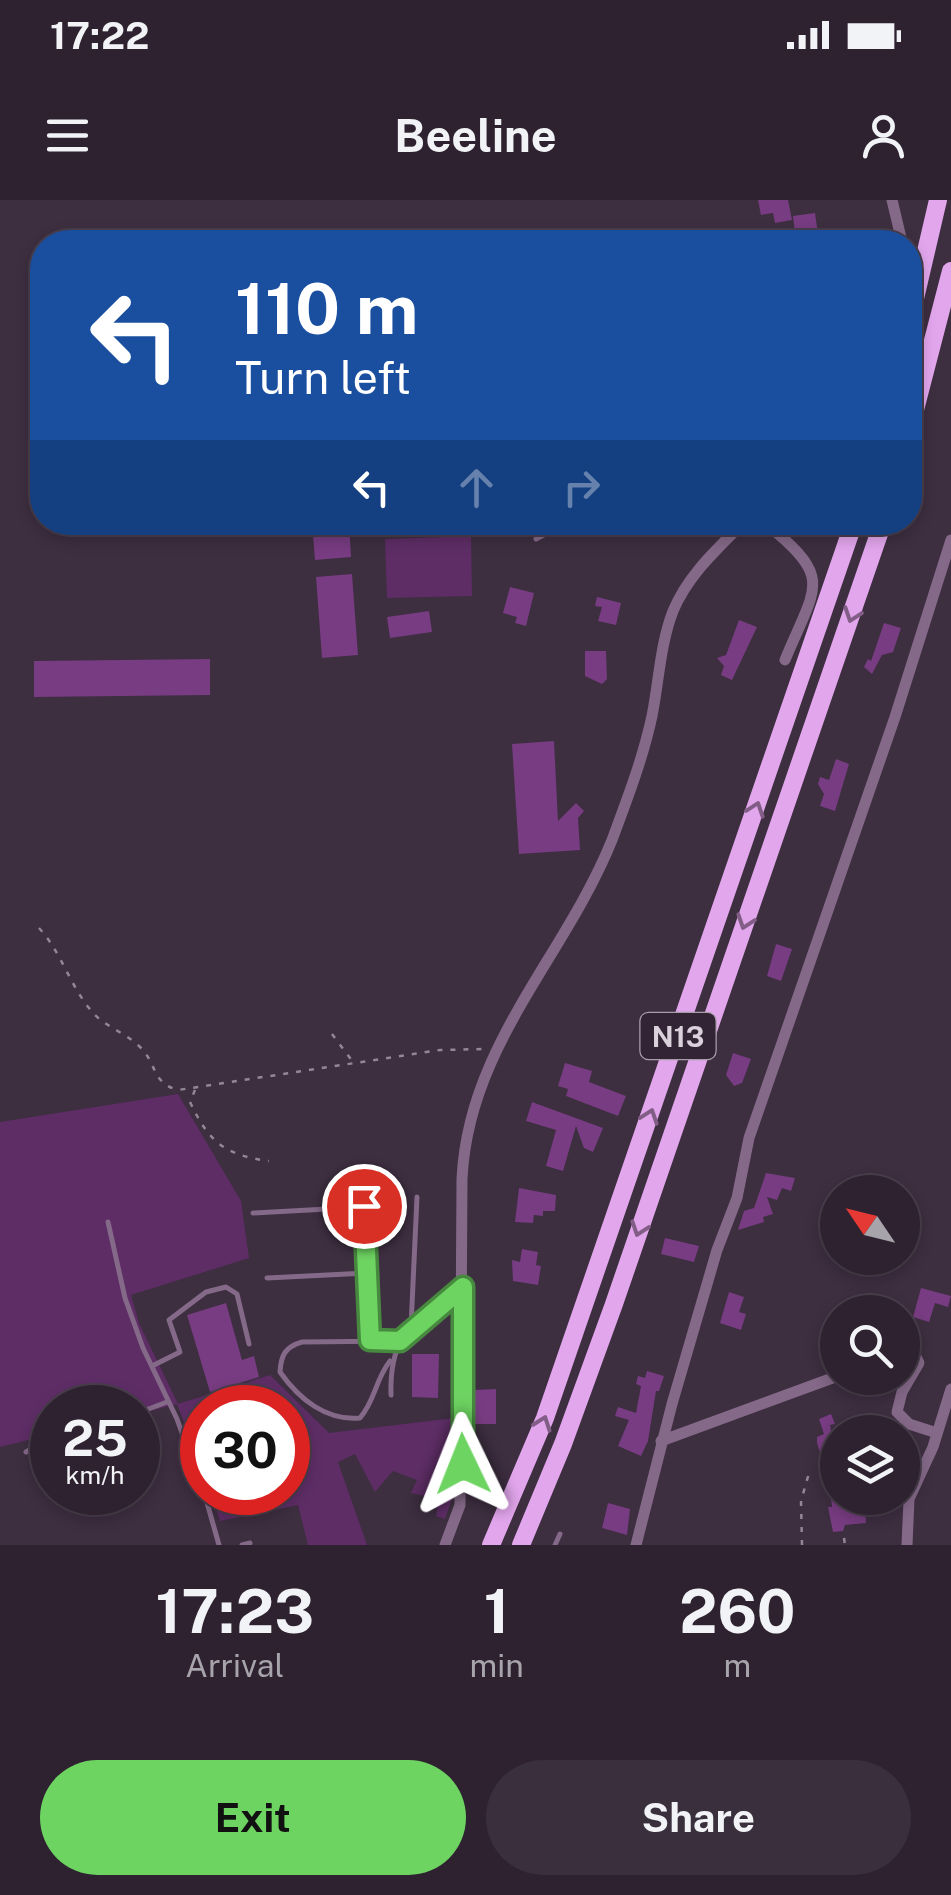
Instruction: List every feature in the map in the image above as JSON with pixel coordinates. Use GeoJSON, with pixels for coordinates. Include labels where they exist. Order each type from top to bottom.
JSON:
{"type":"FeatureCollection","features":[{"type":"Feature","properties":{"kind":"highway"},"geometry":{"type":"LineString","coordinates":[[922,269],[938,200]]}},
{"type":"Feature","properties":{"kind":"highway"},"geometry":{"type":"LineString","coordinates":[[922,387],[951,271]]}},
{"type":"Feature","properties":{"kind":"highway","name":"N13"},"geometry":{"type":"LineString","coordinates":[[492,1545],[545,1418],[850,535]]}},
{"type":"Feature","properties":{"kind":"highway","name":"N13"},"geometry":{"type":"LineString","coordinates":[[521,1545],[614,1304],[879,535]]}},
{"type":"Feature","properties":{"kind":"street"},"geometry":{"type":"LineString","coordinates":[[892,200],[899,230]]}},
{"type":"Feature","properties":{"kind":"street"},"geometry":{"type":"LineString","coordinates":[[445,1545],[460,1505],[465,1136],[476,1094],[495,1050],[609,846],[645,742],[674,611],[689,582],[732,535]]}},
{"type":"Feature","properties":{"kind":"street"},"geometry":{"type":"LineString","coordinates":[[779,535],[814,571],[810,597],[785,660]]}},
{"type":"Feature","properties":{"kind":"street"},"geometry":{"type":"LineString","coordinates":[[636,1545],[661,1441],[736,1198],[754,1121],[951,540]]}},
{"type":"Feature","properties":{"kind":"street"},"geometry":{"type":"LineString","coordinates":[[661,1441],[820,1383]]}},
{"type":"Feature","properties":{"kind":"street"},"geometry":{"type":"LineString","coordinates":[[907,1545],[909,1500],[951,1389]]}},
{"type":"Feature","properties":{"kind":"street"},"geometry":{"type":"LineString","coordinates":[[901,1395],[897,1412],[908,1424],[937,1433]]}},
{"type":"Feature","properties":{"kind":"lane"},"geometry":{"type":"LineString","coordinates":[[536,539],[544,535]]}},
{"type":"Feature","properties":{"kind":"lane"},"geometry":{"type":"LineString","coordinates":[[410,1330],[417,1197]]}},
{"type":"Feature","properties":{"kind":"lane"},"geometry":{"type":"LineString","coordinates":[[254,1213],[364,1206],[370,1340]]}},
{"type":"Feature","properties":{"kind":"lane"},"geometry":{"type":"LineString","coordinates":[[108,1222],[125,1298],[180,1431]]}},
{"type":"Feature","properties":{"kind":"lane"},"geometry":{"type":"LineString","coordinates":[[267,1278],[367,1273]]}},
{"type":"Feature","properties":{"kind":"lane"},"geometry":{"type":"LineString","coordinates":[[152,1366],[180,1352],[169,1320],[206,1292],[226,1287],[237,1294],[248,1344]]}},
{"type":"Feature","properties":{"kind":"lane"},"geometry":{"type":"LineString","coordinates":[[400,1341],[330,1339],[289,1346],[281,1358],[280,1372],[289,1385],[326,1414],[342,1420],[360,1418],[375,1401],[377,1378],[400,1341],[463,1287]]}},
{"type":"Feature","properties":{"kind":"lane"},"geometry":{"type":"LineString","coordinates":[[390,1361],[391,1395]]}},
{"type":"Feature","properties":{"kind":"lane"},"geometry":{"type":"LineString","coordinates":[[160,1405],[169,1402]]}},
{"type":"Feature","properties":{"kind":"lane"},"geometry":{"type":"LineString","coordinates":[[26,1452],[30,1450]]}},
{"type":"Feature","properties":{"kind":"lane"},"geometry":{"type":"LineString","coordinates":[[210,1515],[219,1545]]}},
{"type":"Feature","properties":{"kind":"lane"},"geometry":{"type":"LineString","coordinates":[[554,1545],[560,1534]]}},
{"type":"Feature","properties":{"kind":"lane"},"geometry":{"type":"LineString","coordinates":[[242,1545],[250,1543]]}},
{"type":"Feature","properties":{"kind":"path"},"geometry":{"type":"LineString","coordinates":[[39,928],[53,944],[88,1008],[110,1028],[140,1046],[158,1080],[178,1090],[440,1050],[495,1050]]}},
{"type":"Feature","properties":{"kind":"path"},"geometry":{"type":"LineString","coordinates":[[332,1034],[348,1050],[354,1063]]}},
{"type":"Feature","properties":{"kind":"path"},"geometry":{"type":"LineString","coordinates":[[196,1089],[190,1102],[218,1145],[242,1158],[269,1161]]}},
{"type":"Feature","properties":{"kind":"path"},"geometry":{"type":"LineString","coordinates":[[802,1545],[801,1501],[809,1473]]}},
{"type":"Feature","properties":{"kind":"path"},"geometry":{"type":"LineString","coordinates":[[844,1538],[845,1545]]}},
{"type":"Feature","properties":{"kind":"shaded area"},"geometry":{"type":"Polygon","coordinates":[[[471,536],[472,596],[387,598],[385,539],[471,536]]]}},
{"type":"Feature","properties":{"kind":"shaded area"},"geometry":{"type":"Polygon","coordinates":[[[178,1094],[241,1201],[249,1258],[131,1295],[139,1323],[180,1403],[180,1412],[177,1404],[160,1408],[160,1385],[30,1385],[30,1440],[0,1447],[0,1122],[178,1094]]]}},
{"type":"Feature","properties":{"kind":"shaded area"},"geometry":{"type":"Polygon","coordinates":[[[270,1375],[280,1385],[238,1385],[270,1375]]]}},
{"type":"Feature","properties":{"kind":"shaded area"},"geometry":{"type":"Polygon","coordinates":[[[310,1414],[329,1433],[454,1418],[455,1490],[445,1519],[436,1516],[439,1499],[411,1493],[417,1480],[393,1471],[375,1492],[355,1454],[338,1462],[367,1545],[308,1545],[300,1515],[310,1515],[310,1414]]]}},
{"type":"Feature","properties":{"kind":"shaded area"},"geometry":{"type":"Polygon","coordinates":[[[218,1515],[249,1515],[220,1521],[218,1515]]]}},
{"type":"Feature","properties":{"kind":"building"},"geometry":{"type":"Polygon","coordinates":[[[758,200],[788,200],[792,220],[775,223],[773,213],[761,215],[758,200]]]}},
{"type":"Feature","properties":{"kind":"building"},"geometry":{"type":"Polygon","coordinates":[[[815,213],[817,230],[795,230],[793,216],[815,213]]]}},
{"type":"Feature","properties":{"kind":"building"},"geometry":{"type":"Polygon","coordinates":[[[313,535],[350,535],[351,557],[315,560],[313,535]]]}},
{"type":"Feature","properties":{"kind":"building"},"geometry":{"type":"Polygon","coordinates":[[[352,574],[358,655],[322,658],[316,577],[352,574]]]}},
{"type":"Feature","properties":{"kind":"building"},"geometry":{"type":"Polygon","coordinates":[[[510,587],[534,593],[526,626],[515,623],[517,617],[503,613],[510,587]]]}},
{"type":"Feature","properties":{"kind":"building"},"geometry":{"type":"Polygon","coordinates":[[[597,597],[621,603],[616,625],[598,621],[602,607],[595,606],[597,597]]]}},
{"type":"Feature","properties":{"kind":"building"},"geometry":{"type":"Polygon","coordinates":[[[429,611],[432,632],[390,638],[387,617],[429,611]]]}},
{"type":"Feature","properties":{"kind":"building"},"geometry":{"type":"Polygon","coordinates":[[[739,620],[757,627],[732,680],[721,675],[724,666],[717,658],[726,655],[739,620]]]}},
{"type":"Feature","properties":{"kind":"building"},"geometry":{"type":"Polygon","coordinates":[[[884,623],[901,628],[893,652],[882,655],[872,674],[864,667],[868,659],[871,661],[884,623]]]}},
{"type":"Feature","properties":{"kind":"building"},"geometry":{"type":"Polygon","coordinates":[[[585,651],[606,651],[607,679],[602,684],[585,676],[585,651]]]}},
{"type":"Feature","properties":{"kind":"building"},"geometry":{"type":"Polygon","coordinates":[[[210,659],[210,695],[34,697],[34,661],[210,659]]]}},
{"type":"Feature","properties":{"kind":"building"},"geometry":{"type":"Polygon","coordinates":[[[554,741],[558,821],[576,803],[584,811],[578,818],[580,850],[519,854],[512,744],[554,741]]]}},
{"type":"Feature","properties":{"kind":"building"},"geometry":{"type":"Polygon","coordinates":[[[836,759],[849,764],[835,811],[820,806],[824,794],[818,784],[820,777],[829,780],[836,759]]]}},
{"type":"Feature","properties":{"kind":"building"},"geometry":{"type":"Polygon","coordinates":[[[776,944],[792,949],[781,981],[767,976],[776,944]]]}},
{"type":"Feature","properties":{"kind":"building"},"geometry":{"type":"Polygon","coordinates":[[[733,1053],[751,1059],[742,1083],[734,1086],[726,1075],[733,1053]]]}},
{"type":"Feature","properties":{"kind":"building"},"geometry":{"type":"Polygon","coordinates":[[[565,1063],[592,1071],[589,1082],[626,1096],[618,1116],[566,1096],[568,1089],[558,1086],[565,1063]]]}},
{"type":"Feature","properties":{"kind":"building"},"geometry":{"type":"Polygon","coordinates":[[[532,1102],[603,1128],[593,1152],[584,1148],[576,1126],[563,1171],[546,1166],[556,1130],[526,1121],[532,1102]]]}},
{"type":"Feature","properties":{"kind":"building"},"geometry":{"type":"Polygon","coordinates":[[[766,1173],[795,1178],[791,1191],[782,1188],[777,1200],[767,1197],[773,1214],[763,1217],[764,1222],[738,1230],[744,1211],[754,1208],[766,1173]]]}},
{"type":"Feature","properties":{"kind":"building"},"geometry":{"type":"Polygon","coordinates":[[[519,1188],[556,1195],[555,1211],[534,1215],[533,1223],[515,1222],[519,1188]]]}},
{"type":"Feature","properties":{"kind":"building"},"geometry":{"type":"Polygon","coordinates":[[[665,1238],[699,1246],[694,1262],[661,1254],[665,1238]]]}},
{"type":"Feature","properties":{"kind":"building"},"geometry":{"type":"Polygon","coordinates":[[[522,1249],[538,1252],[538,1285],[513,1281],[512,1260],[520,1262],[522,1249]]]}},
{"type":"Feature","properties":{"kind":"building"},"geometry":{"type":"Polygon","coordinates":[[[921,1288],[951,1296],[948,1307],[935,1303],[929,1322],[920,1319],[921,1288]]]}},
{"type":"Feature","properties":{"kind":"building"},"geometry":{"type":"Polygon","coordinates":[[[729,1292],[744,1297],[739,1312],[746,1314],[741,1330],[720,1323],[729,1292]]]}},
{"type":"Feature","properties":{"kind":"building"},"geometry":{"type":"Polygon","coordinates":[[[226,1303],[242,1360],[254,1356],[259,1377],[233,1385],[208,1385],[187,1315],[226,1303]]]}},
{"type":"Feature","properties":{"kind":"building"},"geometry":{"type":"Polygon","coordinates":[[[412,1354],[439,1354],[438,1398],[412,1397],[412,1354]]]}},
{"type":"Feature","properties":{"kind":"building"},"geometry":{"type":"Polygon","coordinates":[[[647,1371],[664,1376],[656,1391],[648,1441],[641,1456],[618,1446],[629,1420],[615,1416],[618,1407],[636,1413],[641,1386],[636,1384],[638,1376],[645,1378],[647,1371]]]}},
{"type":"Feature","properties":{"kind":"building"},"geometry":{"type":"Polygon","coordinates":[[[496,1389],[496,1424],[473,1424],[473,1390],[496,1389]]]}},
{"type":"Feature","properties":{"kind":"building"},"geometry":{"type":"Polygon","coordinates":[[[608,1503],[630,1509],[627,1535],[602,1528],[608,1503]]]}},
{"type":"Feature","properties":{"kind":"building"},"geometry":{"type":"Polygon","coordinates":[[[830,1515],[866,1515],[866,1523],[845,1525],[843,1531],[833,1532],[830,1515]]]}},
{"type":"Feature","properties":{"kind":"route"},"geometry":{"type":"LineString","coordinates":[[364,1206],[370,1340],[400,1341],[463,1287],[463,1464]]}}]}
